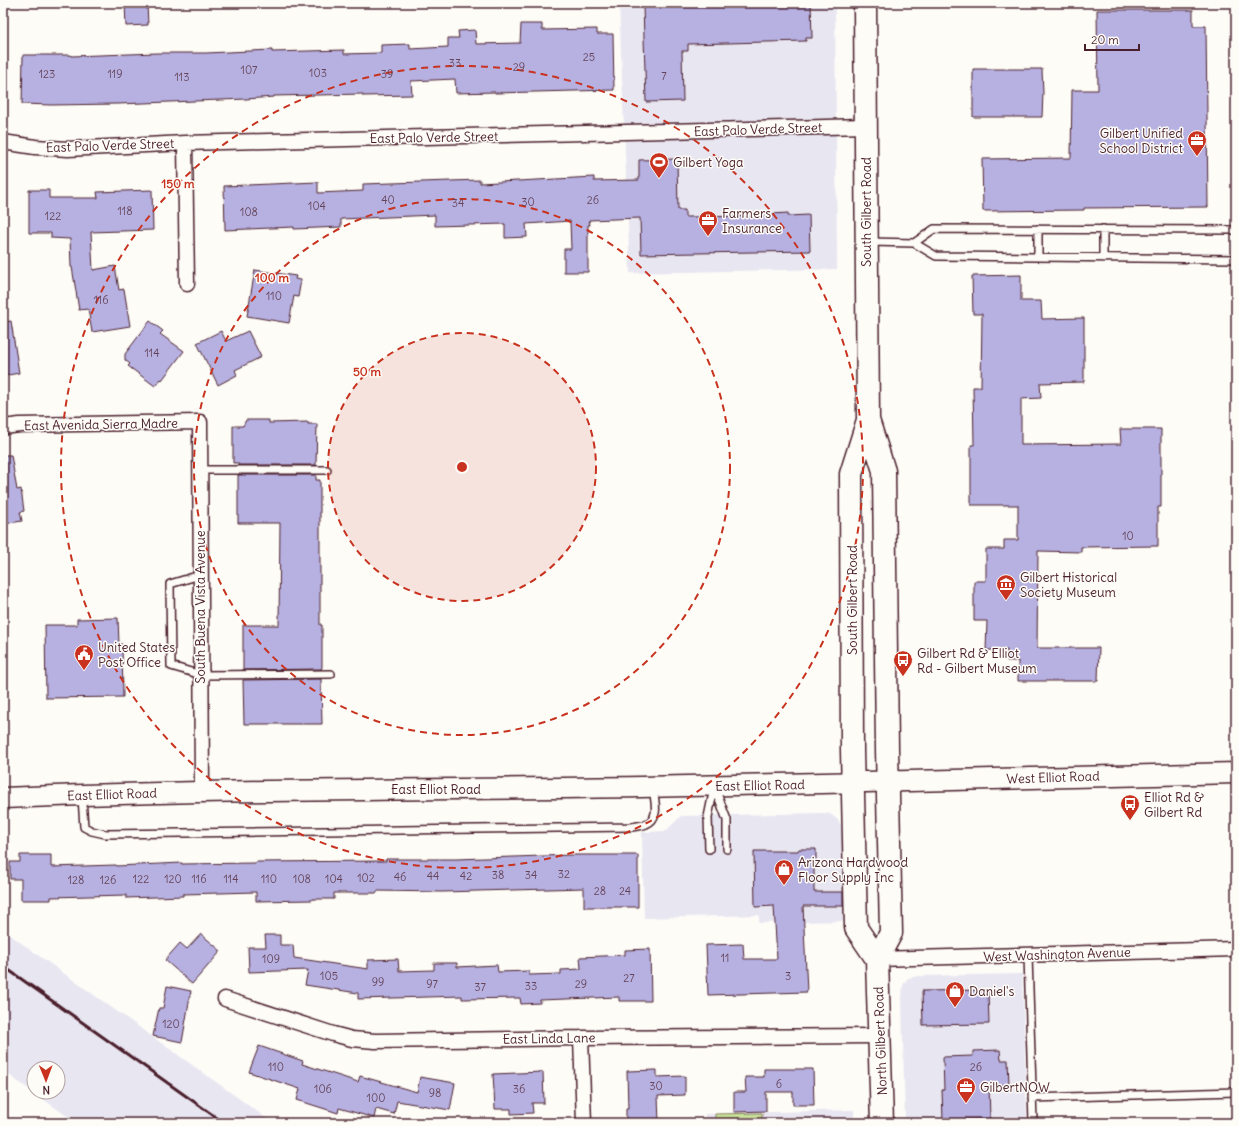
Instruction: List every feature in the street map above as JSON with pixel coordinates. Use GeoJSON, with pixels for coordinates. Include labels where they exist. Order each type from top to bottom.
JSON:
{"type":"FeatureCollection","features":[{"type":"Feature","properties":{"kind":"main road","name":"South Gilbert Road"},"geometry":{"type":"LineString","coordinates":[[865,3],[868,420],[884,471],[870,782]]}},
{"type":"Feature","properties":{"kind":"main road","name":"South Gilbert Road"},"geometry":{"type":"LineString","coordinates":[[868,420],[851,474],[870,782]]}},
{"type":"Feature","properties":{"kind":"main road","name":"West Elliot Road"},"geometry":{"type":"LineString","coordinates":[[870,782],[1236,773]]}},
{"type":"Feature","properties":{"kind":"main road","name":"East Elliot Road"},"geometry":{"type":"LineString","coordinates":[[3,798],[202,791],[653,787],[870,782]]}},
{"type":"Feature","properties":{"kind":"main road","name":"North Gilbert Road"},"geometry":{"type":"LineString","coordinates":[[870,782],[891,933],[877,959],[882,1123]]}},
{"type":"Feature","properties":{"kind":"main road"},"geometry":{"type":"LineString","coordinates":[[870,782],[856,928],[877,959]]}},
{"type":"Feature","properties":{"kind":"street","name":"East Palo Verde Street"},"geometry":{"type":"LineString","coordinates":[[3,142],[35,147],[68,149],[185,143],[866,126]]}},
{"type":"Feature","properties":{"kind":"street"},"geometry":{"type":"LineString","coordinates":[[185,143],[187,284]]}},
{"type":"Feature","properties":{"kind":"street","name":"East Avenida Sierra Madre"},"geometry":{"type":"LineString","coordinates":[[3,426],[200,422]]}},
{"type":"Feature","properties":{"kind":"street","name":"South Buena Vista Avenue"},"geometry":{"type":"LineString","coordinates":[[200,422],[202,791]]}},
{"type":"Feature","properties":{"kind":"street","name":"West Washington Avenue"},"geometry":{"type":"LineString","coordinates":[[877,959],[1236,949]]}},
{"type":"Feature","properties":{"kind":"street","name":"East Linda Lane"},"geometry":{"type":"LineString","coordinates":[[225,999],[333,1034],[352,1039],[375,1041],[879,1036]]}},
{"type":"Feature","properties":{"kind":"street"},"geometry":{"type":"LineString","coordinates":[[581,1038],[584,1123]]}},
{"type":"Feature","properties":{"kind":"lane"},"geometry":{"type":"LineString","coordinates":[[914,243],[934,229],[1236,230]]}},
{"type":"Feature","properties":{"kind":"lane"},"geometry":{"type":"LineString","coordinates":[[1038,229],[1038,257]]}},
{"type":"Feature","properties":{"kind":"lane"},"geometry":{"type":"LineString","coordinates":[[1103,229],[1103,258]]}},
{"type":"Feature","properties":{"kind":"lane"},"geometry":{"type":"LineString","coordinates":[[866,242],[914,243],[936,256],[1236,259]]}},
{"type":"Feature","properties":{"kind":"lane"},"geometry":{"type":"LineString","coordinates":[[200,470],[327,470]]}},
{"type":"Feature","properties":{"kind":"lane"},"geometry":{"type":"LineString","coordinates":[[200,576],[170,584],[171,666],[201,675],[331,674]]}},
{"type":"Feature","properties":{"kind":"lane"},"geometry":{"type":"LineString","coordinates":[[714,786],[727,820],[727,849]]}},
{"type":"Feature","properties":{"kind":"lane"},"geometry":{"type":"LineString","coordinates":[[709,849],[708,818],[714,786]]}},
{"type":"Feature","properties":{"kind":"lane"},"geometry":{"type":"LineString","coordinates":[[82,795],[84,827],[92,831],[105,834],[631,827],[646,824],[653,820],[656,815],[653,787]]}},
{"type":"Feature","properties":{"kind":"lane"},"geometry":{"type":"LineString","coordinates":[[1028,955],[1033,1123]]}},
{"type":"Feature","properties":{"kind":"lane"},"geometry":{"type":"LineString","coordinates":[[1032,1098],[1236,1092]]}},
{"type":"Feature","properties":{"kind":"shaded area"},"geometry":{"type":"Polygon","coordinates":[[[619,3],[835,3],[837,269],[630,273],[619,3]]]}},
{"type":"Feature","properties":{"kind":"shaded area"},"geometry":{"type":"Polygon","coordinates":[[[830,814],[837,819],[842,826],[845,836],[847,921],[759,923],[759,915],[644,918],[642,832],[666,831],[681,816],[830,814]]]}},
{"type":"Feature","properties":{"kind":"shaded area"},"geometry":{"type":"Polygon","coordinates":[[[3,930],[273,1123],[77,1123],[44,1100],[66,1100],[66,1060],[26,1060],[26,1087],[3,1071],[3,930]]]}},
{"type":"Feature","properties":{"kind":"shaded area"},"geometry":{"type":"Polygon","coordinates":[[[1022,974],[1027,1123],[905,1123],[902,998],[903,985],[908,978],[918,976],[1022,974]]]}},
{"type":"Feature","properties":{"kind":"shaded area"},"geometry":{"type":"Polygon","coordinates":[[[854,1110],[854,1123],[705,1123],[705,1114],[854,1110]]]}},
{"type":"Feature","properties":{"kind":"green space"},"geometry":{"type":"Polygon","coordinates":[[[762,1113],[762,1123],[715,1123],[715,1114],[762,1113]]]}},
{"type":"Feature","properties":{"kind":"building"},"geometry":{"type":"Polygon","coordinates":[[[811,3],[812,38],[806,38],[806,41],[688,44],[688,51],[682,51],[683,101],[646,102],[643,6],[811,3]]]}},
{"type":"Feature","properties":{"kind":"building"},"geometry":{"type":"Polygon","coordinates":[[[125,4],[147,4],[148,25],[126,26],[125,4]]]}},
{"type":"Feature","properties":{"kind":"building"},"geometry":{"type":"Polygon","coordinates":[[[1097,10],[1193,10],[1193,26],[1206,26],[1208,207],[1084,208],[1084,210],[983,211],[982,159],[1071,158],[1072,90],[1098,90],[1097,10]]]}},
{"type":"Feature","properties":{"kind":"building"},"geometry":{"type":"Polygon","coordinates":[[[521,24],[542,24],[542,30],[597,29],[597,34],[613,34],[614,90],[456,93],[455,79],[411,81],[412,95],[363,96],[363,94],[274,96],[246,99],[118,104],[22,104],[23,55],[71,56],[272,50],[272,52],[344,50],[344,54],[381,53],[381,45],[410,44],[410,49],[448,47],[448,38],[459,38],[458,31],[475,30],[476,44],[520,43],[521,24]]]}},
{"type":"Feature","properties":{"kind":"building"},"geometry":{"type":"Polygon","coordinates":[[[973,69],[1042,69],[1042,117],[973,117],[973,69]]]}},
{"type":"Feature","properties":{"kind":"building"},"geometry":{"type":"Polygon","coordinates":[[[677,159],[678,210],[685,210],[685,217],[772,216],[772,214],[788,213],[788,216],[809,215],[810,251],[641,254],[640,218],[589,220],[588,272],[564,272],[564,249],[571,249],[570,221],[526,224],[527,237],[505,238],[505,224],[435,226],[435,215],[341,219],[341,227],[294,229],[294,227],[225,230],[224,186],[318,182],[318,193],[363,191],[363,184],[480,180],[480,183],[594,177],[594,181],[639,180],[639,160],[677,159]]]}},
{"type":"Feature","properties":{"kind":"building"},"geometry":{"type":"Polygon","coordinates":[[[29,190],[49,190],[49,198],[98,198],[97,192],[152,190],[153,230],[91,232],[93,270],[115,266],[119,290],[124,289],[130,326],[92,332],[88,309],[79,310],[71,267],[70,239],[51,238],[51,233],[29,233],[29,190]]]}},
{"type":"Feature","properties":{"kind":"building"},"geometry":{"type":"Polygon","coordinates":[[[255,270],[296,276],[295,279],[301,280],[298,297],[294,296],[289,323],[247,316],[255,270]]]}},
{"type":"Feature","properties":{"kind":"building"},"geometry":{"type":"Polygon","coordinates":[[[1021,275],[1021,301],[1041,301],[1042,319],[1084,318],[1084,382],[1040,383],[1041,398],[1021,399],[1021,445],[1121,444],[1120,429],[1161,429],[1161,507],[1158,507],[1158,546],[1081,547],[1081,552],[1038,551],[1037,648],[1099,648],[1098,681],[1018,681],[1018,661],[1007,661],[1007,650],[986,650],[987,621],[974,621],[974,581],[986,581],[986,549],[1004,549],[1004,540],[1018,540],[1018,505],[971,505],[971,445],[974,445],[973,387],[981,387],[982,314],[973,314],[972,276],[1021,275]]]}},
{"type":"Feature","properties":{"kind":"building"},"geometry":{"type":"Polygon","coordinates":[[[11,321],[19,373],[3,376],[3,322],[11,321]]]}},
{"type":"Feature","properties":{"kind":"building"},"geometry":{"type":"Polygon","coordinates":[[[150,321],[163,331],[160,334],[184,351],[162,380],[161,379],[155,386],[128,366],[130,364],[125,360],[125,354],[150,321]]]}},
{"type":"Feature","properties":{"kind":"building"},"geometry":{"type":"Polygon","coordinates":[[[221,331],[226,341],[248,331],[261,357],[235,370],[237,375],[218,385],[197,343],[221,331]]]}},
{"type":"Feature","properties":{"kind":"building"},"geometry":{"type":"Polygon","coordinates":[[[246,420],[269,420],[269,423],[308,422],[308,424],[317,424],[316,465],[238,465],[238,463],[233,463],[233,426],[243,426],[246,420]]]}},
{"type":"Feature","properties":{"kind":"building"},"geometry":{"type":"Polygon","coordinates":[[[3,455],[11,455],[17,490],[21,489],[24,511],[20,512],[22,521],[3,524],[3,455]]]}},
{"type":"Feature","properties":{"kind":"building"},"geometry":{"type":"Polygon","coordinates":[[[238,475],[316,475],[316,480],[320,480],[320,625],[322,625],[321,669],[243,670],[243,625],[279,625],[280,523],[238,523],[238,475]]]}},
{"type":"Feature","properties":{"kind":"building","name":"United States Post Office"},"geometry":{"type":"Polygon","coordinates":[[[118,618],[119,644],[122,644],[123,697],[46,698],[45,625],[77,625],[77,619],[118,618]]]}},
{"type":"Feature","properties":{"kind":"building"},"geometry":{"type":"Polygon","coordinates":[[[321,679],[322,724],[244,724],[243,680],[321,679]]]}},
{"type":"Feature","properties":{"kind":"building"},"geometry":{"type":"Polygon","coordinates":[[[799,849],[816,849],[816,865],[814,865],[814,892],[843,892],[843,906],[803,906],[807,992],[708,995],[706,945],[743,944],[744,959],[777,959],[774,906],[755,907],[754,851],[798,851],[799,849]]]}},
{"type":"Feature","properties":{"kind":"building"},"geometry":{"type":"Polygon","coordinates":[[[20,855],[51,855],[51,867],[182,863],[386,861],[386,859],[456,859],[572,855],[638,855],[638,907],[584,907],[584,888],[442,892],[377,891],[377,893],[334,893],[334,899],[312,900],[256,901],[256,892],[183,894],[183,896],[126,898],[126,895],[51,897],[51,900],[21,900],[21,879],[10,879],[10,862],[20,862],[20,855]]]}},
{"type":"Feature","properties":{"kind":"building"},"geometry":{"type":"Polygon","coordinates":[[[201,934],[221,951],[192,984],[165,960],[180,943],[187,949],[201,934]]]}},
{"type":"Feature","properties":{"kind":"building"},"geometry":{"type":"Polygon","coordinates":[[[265,935],[280,935],[280,945],[293,945],[294,958],[368,969],[368,960],[398,959],[399,971],[434,970],[434,963],[457,963],[457,967],[497,965],[498,972],[529,971],[529,975],[561,974],[561,970],[581,969],[580,957],[625,955],[625,950],[650,949],[651,1001],[619,1001],[619,997],[540,1000],[540,1003],[521,1004],[520,998],[462,999],[462,996],[358,999],[358,993],[305,985],[308,970],[249,972],[248,947],[266,947],[265,935]]]}},
{"type":"Feature","properties":{"kind":"building"},"geometry":{"type":"Polygon","coordinates":[[[167,986],[191,991],[182,1042],[153,1036],[159,1008],[163,1008],[167,986]]]}},
{"type":"Feature","properties":{"kind":"building","name":"Daniel's"},"geometry":{"type":"Polygon","coordinates":[[[988,990],[989,1024],[923,1025],[922,991],[988,990]]]}},
{"type":"Feature","properties":{"kind":"building"},"geometry":{"type":"Polygon","coordinates":[[[259,1046],[303,1061],[302,1064],[358,1082],[360,1076],[417,1092],[420,1077],[455,1083],[450,1110],[397,1101],[394,1114],[376,1109],[374,1118],[339,1108],[338,1113],[297,1100],[300,1089],[249,1072],[259,1046]]]}},
{"type":"Feature","properties":{"kind":"building"},"geometry":{"type":"Polygon","coordinates":[[[1000,1050],[1001,1060],[1008,1060],[1009,1085],[989,1085],[990,1119],[943,1120],[943,1057],[973,1056],[973,1051],[1000,1050]]]}},
{"type":"Feature","properties":{"kind":"building"},"geometry":{"type":"Polygon","coordinates":[[[764,1069],[813,1069],[814,1105],[793,1105],[793,1092],[766,1092],[766,1111],[734,1112],[734,1092],[746,1092],[745,1077],[764,1077],[764,1069]]]}},
{"type":"Feature","properties":{"kind":"building"},"geometry":{"type":"Polygon","coordinates":[[[657,1070],[657,1077],[685,1076],[685,1095],[658,1096],[659,1123],[626,1123],[626,1109],[628,1109],[627,1071],[657,1070]]]}},
{"type":"Feature","properties":{"kind":"building"},"geometry":{"type":"Polygon","coordinates":[[[543,1072],[544,1103],[532,1103],[533,1113],[511,1114],[511,1109],[495,1109],[493,1074],[543,1072]]]}},
{"type":"Feature","properties":{"kind":"railway"},"geometry":{"type":"LineString","coordinates":[[3,966],[224,1123]]}},
{"type":"Feature","properties":{"kind":"place","name":"Gilbert Unified School District"},"geometry":{"type":"Point","coordinates":[1197,157]}},
{"type":"Feature","properties":{"kind":"place","name":"Gilbert Yoga"},"geometry":{"type":"Point","coordinates":[659,179]}},
{"type":"Feature","properties":{"kind":"place","name":"Farmers Insurance"},"geometry":{"type":"Point","coordinates":[708,237]}},
{"type":"Feature","properties":{"kind":"place","name":"Gilbert Historical Society Museum"},"geometry":{"type":"Point","coordinates":[1006,601]}},
{"type":"Feature","properties":{"kind":"place","name":"United States Post Office"},"geometry":{"type":"Point","coordinates":[84,671]}},
{"type":"Feature","properties":{"kind":"place","name":"Gilbert Rd & Elliot Rd - Gilbert Museum"},"geometry":{"type":"Point","coordinates":[903,677]}},
{"type":"Feature","properties":{"kind":"place","name":"Elliot Rd & Gilbert Rd"},"geometry":{"type":"Point","coordinates":[1130,821]}},
{"type":"Feature","properties":{"kind":"place","name":"Arizona Hardwood Floor Supply Inc"},"geometry":{"type":"Point","coordinates":[784,886]}},
{"type":"Feature","properties":{"kind":"place","name":"Daniel's"},"geometry":{"type":"Point","coordinates":[955,1008]}},
{"type":"Feature","properties":{"kind":"place","name":"GilbertNOW"},"geometry":{"type":"Point","coordinates":[966,1104]}}]}
